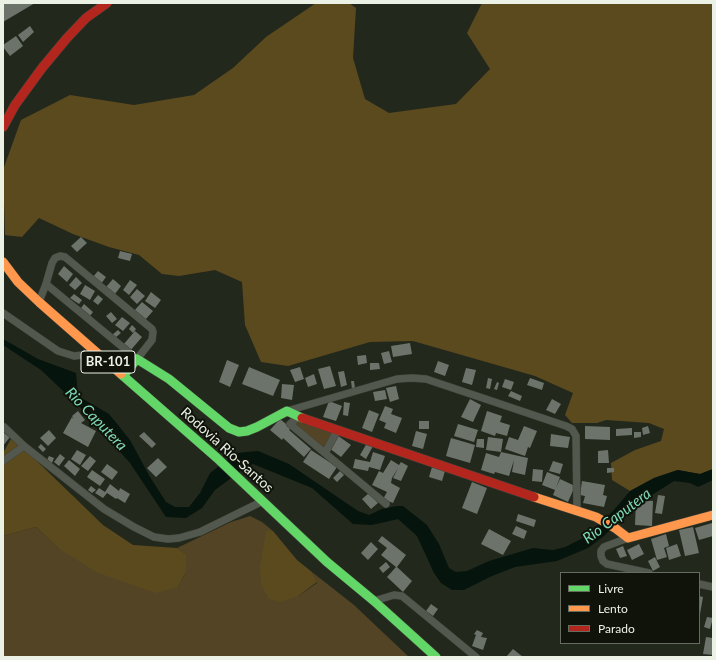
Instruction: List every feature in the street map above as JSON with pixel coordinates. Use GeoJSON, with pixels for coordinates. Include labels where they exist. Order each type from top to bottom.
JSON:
{"type":"FeatureCollection","features":[{"type":"Feature","properties":{"kind":"main road"},"geometry":{"type":"LineString","coordinates":[[3,127],[15,105],[62,44],[86,18],[107,3]]}},
{"type":"Feature","properties":{"kind":"main road","name":"Rodovia Rio-Santos"},"geometry":{"type":"LineString","coordinates":[[3,262],[18,282],[39,302],[217,458],[327,562],[374,601],[436,657]]}},
{"type":"Feature","properties":{"kind":"main road"},"geometry":{"type":"LineString","coordinates":[[123,376],[137,360],[169,379],[214,417],[229,428],[239,432],[257,427],[287,411],[298,417],[337,431],[596,517],[615,528],[628,538],[713,515]]}},
{"type":"Feature","properties":{"kind":"street"},"geometry":{"type":"LineString","coordinates":[[39,302],[55,258],[60,256],[66,257],[152,329],[152,340],[137,360],[46,284]]}},
{"type":"Feature","properties":{"kind":"street"},"geometry":{"type":"LineString","coordinates":[[3,313],[58,351],[74,356],[83,356],[96,352]]}},
{"type":"Feature","properties":{"kind":"street"},"geometry":{"type":"LineString","coordinates":[[287,411],[397,379],[412,378],[426,379],[566,426],[574,432],[576,436],[577,511]]}},
{"type":"Feature","properties":{"kind":"street"},"geometry":{"type":"LineString","coordinates":[[298,417],[290,424],[386,504]]}},
{"type":"Feature","properties":{"kind":"street"},"geometry":{"type":"LineString","coordinates":[[4,427],[24,446],[104,509],[154,537],[168,539],[179,538],[200,532],[263,501]]}},
{"type":"Feature","properties":{"kind":"street"},"geometry":{"type":"LineString","coordinates":[[325,453],[337,431]]}},
{"type":"Feature","properties":{"kind":"street"},"geometry":{"type":"LineString","coordinates":[[3,461],[24,446]]}},
{"type":"Feature","properties":{"kind":"street"},"geometry":{"type":"LineString","coordinates":[[628,538],[604,547],[601,551],[603,561],[608,564],[644,572]]}},
{"type":"Feature","properties":{"kind":"street"},"geometry":{"type":"LineString","coordinates":[[700,584],[713,588]]}},
{"type":"Feature","properties":{"kind":"street"},"geometry":{"type":"LineString","coordinates":[[374,601],[394,594],[402,596],[476,657]]}},
{"type":"Feature","properties":{"kind":"shaded area"},"geometry":{"type":"Polygon","coordinates":[[[316,3],[349,3],[356,8],[353,58],[365,99],[389,113],[456,104],[490,69],[467,33],[482,3],[713,3],[713,469],[700,474],[677,470],[654,478],[630,491],[612,480],[611,463],[635,450],[661,441],[664,429],[649,423],[606,420],[597,423],[572,423],[565,415],[573,393],[535,376],[413,341],[370,342],[288,366],[261,362],[245,325],[242,282],[215,270],[179,276],[162,274],[139,255],[109,247],[73,234],[39,218],[22,237],[5,235],[3,170],[21,120],[70,95],[134,105],[194,95],[233,68],[266,37],[316,3]]]}},
{"type":"Feature","properties":{"kind":"shaded area"},"geometry":{"type":"Polygon","coordinates":[[[299,419],[335,433],[325,451],[292,424],[299,419]]]}},
{"type":"Feature","properties":{"kind":"shaded area"},"geometry":{"type":"Polygon","coordinates":[[[12,437],[103,525],[133,545],[177,548],[186,554],[186,572],[178,587],[156,593],[98,573],[58,548],[36,527],[3,536],[3,453],[12,437]]]}},
{"type":"Feature","properties":{"kind":"shaded area"},"geometry":{"type":"Polygon","coordinates":[[[250,516],[262,522],[273,531],[266,531],[298,596],[317,583],[312,572],[354,605],[409,657],[3,657],[3,536],[36,527],[58,548],[178,587],[186,572],[186,554],[177,548],[231,522],[250,516]]]}},
{"type":"Feature","properties":{"kind":"shaded area"},"geometry":{"type":"Polygon","coordinates":[[[266,531],[273,531],[297,560],[312,572],[317,582],[298,596],[280,602],[269,599],[261,584],[260,567],[266,531]]]}},
{"type":"Feature","properties":{"kind":"water","name":"Rio Caputera"},"geometry":{"type":"Polygon","coordinates":[[[3,339],[38,359],[76,373],[78,396],[109,414],[130,440],[150,477],[166,502],[175,507],[189,507],[200,493],[210,473],[236,453],[258,451],[289,464],[358,511],[369,515],[382,509],[403,506],[427,525],[439,544],[449,568],[456,572],[467,571],[489,561],[533,548],[553,550],[565,547],[585,537],[613,511],[630,491],[654,478],[678,470],[700,474],[713,469],[713,480],[698,487],[690,483],[674,481],[633,507],[604,536],[588,548],[557,561],[515,567],[492,576],[464,590],[452,590],[441,583],[434,573],[417,536],[398,519],[372,525],[353,524],[312,488],[253,464],[246,467],[215,490],[202,508],[186,518],[166,517],[130,463],[81,408],[41,370],[3,345],[3,339]]]}},
{"type":"Feature","properties":{"kind":"building"},"geometry":{"type":"Polygon","coordinates":[[[3,3],[35,3],[3,22],[3,3]]]}},
{"type":"Feature","properties":{"kind":"building"},"geometry":{"type":"Polygon","coordinates":[[[30,26],[34,32],[23,42],[18,35],[30,26]]]}},
{"type":"Feature","properties":{"kind":"building"},"geometry":{"type":"Polygon","coordinates":[[[16,36],[23,46],[10,56],[3,45],[16,36]]]}},
{"type":"Feature","properties":{"kind":"building"},"geometry":{"type":"Polygon","coordinates":[[[81,237],[87,243],[77,252],[71,246],[81,237]]]}},
{"type":"Feature","properties":{"kind":"building"},"geometry":{"type":"Polygon","coordinates":[[[120,251],[132,254],[130,261],[118,258],[120,251]]]}},
{"type":"Feature","properties":{"kind":"building"},"geometry":{"type":"Polygon","coordinates":[[[64,266],[73,274],[67,282],[58,274],[64,266]]]}},
{"type":"Feature","properties":{"kind":"building"},"geometry":{"type":"Polygon","coordinates":[[[98,271],[106,277],[101,284],[92,278],[98,271]]]}},
{"type":"Feature","properties":{"kind":"building"},"geometry":{"type":"Polygon","coordinates":[[[76,277],[82,283],[75,290],[69,285],[76,277]]]}},
{"type":"Feature","properties":{"kind":"building"},"geometry":{"type":"Polygon","coordinates":[[[113,279],[121,286],[115,294],[106,287],[113,279]]]}},
{"type":"Feature","properties":{"kind":"building"},"geometry":{"type":"Polygon","coordinates":[[[130,280],[137,285],[129,295],[123,290],[130,280]]]}},
{"type":"Feature","properties":{"kind":"building"},"geometry":{"type":"Polygon","coordinates":[[[85,285],[95,291],[90,300],[80,294],[85,285]]]}},
{"type":"Feature","properties":{"kind":"building"},"geometry":{"type":"Polygon","coordinates":[[[137,289],[145,296],[137,304],[130,297],[137,289]]]}},
{"type":"Feature","properties":{"kind":"building"},"geometry":{"type":"Polygon","coordinates":[[[151,292],[161,300],[155,308],[145,301],[151,292]]]}},
{"type":"Feature","properties":{"kind":"building"},"geometry":{"type":"Polygon","coordinates":[[[74,294],[82,300],[79,304],[70,298],[74,294]]]}},
{"type":"Feature","properties":{"kind":"building"},"geometry":{"type":"Polygon","coordinates":[[[98,295],[103,299],[98,305],[93,301],[98,295]]]}},
{"type":"Feature","properties":{"kind":"building"},"geometry":{"type":"Polygon","coordinates":[[[142,302],[153,311],[145,320],[134,311],[142,302]]]}},
{"type":"Feature","properties":{"kind":"building"},"geometry":{"type":"Polygon","coordinates":[[[84,304],[93,312],[90,316],[81,308],[84,304]]]}},
{"type":"Feature","properties":{"kind":"building"},"geometry":{"type":"Polygon","coordinates":[[[111,312],[117,319],[112,323],[106,316],[111,312]]]}},
{"type":"Feature","properties":{"kind":"building"},"geometry":{"type":"Polygon","coordinates":[[[122,317],[130,323],[123,331],[115,325],[122,317]]]}},
{"type":"Feature","properties":{"kind":"building"},"geometry":{"type":"Polygon","coordinates":[[[132,325],[136,329],[133,333],[129,329],[132,325]]]}},
{"type":"Feature","properties":{"kind":"building"},"geometry":{"type":"Polygon","coordinates":[[[118,330],[121,333],[115,338],[112,335],[118,330]]]}},
{"type":"Feature","properties":{"kind":"building"},"geometry":{"type":"Polygon","coordinates":[[[135,331],[142,337],[130,351],[123,345],[135,331]]]}},
{"type":"Feature","properties":{"kind":"building"},"geometry":{"type":"Polygon","coordinates":[[[410,343],[412,354],[393,357],[391,346],[410,343]]]}},
{"type":"Feature","properties":{"kind":"building"},"geometry":{"type":"Polygon","coordinates":[[[389,351],[392,362],[384,364],[381,353],[389,351]]]}},
{"type":"Feature","properties":{"kind":"building"},"geometry":{"type":"Polygon","coordinates":[[[366,355],[367,363],[358,365],[357,356],[366,355]]]}},
{"type":"Feature","properties":{"kind":"building"},"geometry":{"type":"Polygon","coordinates":[[[227,360],[239,365],[230,387],[219,382],[227,360]]]}},
{"type":"Feature","properties":{"kind":"building"},"geometry":{"type":"Polygon","coordinates":[[[438,361],[449,365],[445,376],[434,372],[438,361]]]}},
{"type":"Feature","properties":{"kind":"building"},"geometry":{"type":"Polygon","coordinates":[[[370,363],[379,363],[380,369],[370,370],[370,363]]]}},
{"type":"Feature","properties":{"kind":"building"},"geometry":{"type":"Polygon","coordinates":[[[330,366],[336,386],[324,389],[318,369],[330,366]]]}},
{"type":"Feature","properties":{"kind":"building"},"geometry":{"type":"Polygon","coordinates":[[[249,367],[280,380],[273,396],[242,384],[249,367]]]}},
{"type":"Feature","properties":{"kind":"building"},"geometry":{"type":"Polygon","coordinates":[[[300,367],[304,379],[295,382],[290,370],[300,367]]]}},
{"type":"Feature","properties":{"kind":"building"},"geometry":{"type":"Polygon","coordinates":[[[466,368],[476,370],[472,385],[462,382],[466,368]]]}},
{"type":"Feature","properties":{"kind":"building"},"geometry":{"type":"Polygon","coordinates":[[[344,371],[347,385],[341,387],[338,372],[344,371]]]}},
{"type":"Feature","properties":{"kind":"building"},"geometry":{"type":"Polygon","coordinates":[[[314,374],[317,384],[308,387],[305,378],[314,374]]]}},
{"type":"Feature","properties":{"kind":"building"},"geometry":{"type":"Polygon","coordinates":[[[488,378],[492,379],[490,389],[486,388],[488,378]]]}},
{"type":"Feature","properties":{"kind":"building"},"geometry":{"type":"Polygon","coordinates":[[[530,378],[544,383],[542,390],[527,385],[530,378]]]}},
{"type":"Feature","properties":{"kind":"building"},"geometry":{"type":"Polygon","coordinates":[[[505,379],[514,382],[511,390],[502,387],[505,379]]]}},
{"type":"Feature","properties":{"kind":"building"},"geometry":{"type":"Polygon","coordinates":[[[351,381],[354,381],[355,388],[352,389],[351,381]]]}},
{"type":"Feature","properties":{"kind":"building"},"geometry":{"type":"Polygon","coordinates":[[[497,382],[499,383],[497,390],[494,389],[497,382]]]}},
{"type":"Feature","properties":{"kind":"building"},"geometry":{"type":"Polygon","coordinates":[[[282,384],[294,385],[292,400],[281,398],[282,384]]]}},
{"type":"Feature","properties":{"kind":"building"},"geometry":{"type":"Polygon","coordinates":[[[396,386],[399,399],[390,402],[386,388],[396,386]]]}},
{"type":"Feature","properties":{"kind":"building"},"geometry":{"type":"Polygon","coordinates":[[[385,390],[387,399],[375,401],[373,392],[385,390]]]}},
{"type":"Feature","properties":{"kind":"building"},"geometry":{"type":"Polygon","coordinates":[[[511,391],[522,396],[520,401],[508,396],[511,391]]]}},
{"type":"Feature","properties":{"kind":"building"},"geometry":{"type":"Polygon","coordinates":[[[470,399],[481,405],[473,422],[461,417],[470,399]]]}},
{"type":"Feature","properties":{"kind":"building"},"geometry":{"type":"Polygon","coordinates":[[[552,399],[561,404],[555,414],[546,410],[552,399]]]}},
{"type":"Feature","properties":{"kind":"building"},"geometry":{"type":"Polygon","coordinates":[[[329,401],[342,406],[336,421],[323,417],[329,401]]]}},
{"type":"Feature","properties":{"kind":"building"},"geometry":{"type":"Polygon","coordinates":[[[344,402],[350,403],[348,416],[343,415],[344,402]]]}},
{"type":"Feature","properties":{"kind":"building"},"geometry":{"type":"Polygon","coordinates":[[[385,406],[393,409],[391,414],[402,418],[396,433],[384,428],[386,423],[379,420],[385,406]]]}},
{"type":"Feature","properties":{"kind":"building"},"geometry":{"type":"Polygon","coordinates":[[[369,410],[379,414],[372,432],[362,428],[369,410]]]}},
{"type":"Feature","properties":{"kind":"building"},"geometry":{"type":"Polygon","coordinates":[[[78,411],[85,420],[81,423],[96,431],[88,447],[63,433],[72,417],[74,419],[72,416],[78,411]]]}},
{"type":"Feature","properties":{"kind":"building"},"geometry":{"type":"Polygon","coordinates":[[[487,411],[502,416],[500,422],[510,425],[507,436],[496,433],[495,436],[481,431],[487,411]]]}},
{"type":"Feature","properties":{"kind":"building"},"geometry":{"type":"Polygon","coordinates":[[[280,419],[291,428],[289,430],[311,449],[304,457],[283,438],[282,440],[270,430],[280,419]]]}},
{"type":"Feature","properties":{"kind":"building"},"geometry":{"type":"Polygon","coordinates":[[[419,421],[429,421],[429,429],[419,429],[419,421]]]}},
{"type":"Feature","properties":{"kind":"building"},"geometry":{"type":"Polygon","coordinates":[[[458,424],[478,430],[474,442],[454,436],[458,424]]]}},
{"type":"Feature","properties":{"kind":"building"},"geometry":{"type":"Polygon","coordinates":[[[524,426],[537,431],[525,456],[505,449],[509,437],[518,440],[524,426]]]}},
{"type":"Feature","properties":{"kind":"building"},"geometry":{"type":"Polygon","coordinates":[[[585,426],[610,427],[610,440],[585,439],[585,426]]]}},
{"type":"Feature","properties":{"kind":"building"},"geometry":{"type":"Polygon","coordinates":[[[648,426],[650,433],[643,435],[642,428],[648,426]]]}},
{"type":"Feature","properties":{"kind":"building"},"geometry":{"type":"Polygon","coordinates":[[[632,428],[632,435],[616,436],[616,429],[632,428]]]}},
{"type":"Feature","properties":{"kind":"building"},"geometry":{"type":"Polygon","coordinates":[[[49,430],[56,438],[48,446],[40,438],[49,430]]]}},
{"type":"Feature","properties":{"kind":"building"},"geometry":{"type":"Polygon","coordinates":[[[416,431],[427,434],[423,449],[412,446],[416,431]]]}},
{"type":"Feature","properties":{"kind":"building"},"geometry":{"type":"Polygon","coordinates":[[[144,432],[156,444],[152,448],[139,436],[144,432]]]}},
{"type":"Feature","properties":{"kind":"building"},"geometry":{"type":"Polygon","coordinates":[[[634,432],[641,432],[641,437],[634,438],[634,432]]]}},
{"type":"Feature","properties":{"kind":"building"},"geometry":{"type":"Polygon","coordinates":[[[4,433],[10,437],[3,446],[3,434],[4,433]]]}},
{"type":"Feature","properties":{"kind":"building"},"geometry":{"type":"Polygon","coordinates":[[[551,434],[570,437],[568,448],[550,446],[551,434]]]}},
{"type":"Feature","properties":{"kind":"building"},"geometry":{"type":"Polygon","coordinates":[[[337,435],[351,445],[341,457],[329,448],[337,435]]]}},
{"type":"Feature","properties":{"kind":"building"},"geometry":{"type":"Polygon","coordinates":[[[488,437],[503,439],[501,452],[486,450],[488,437]]]}},
{"type":"Feature","properties":{"kind":"building"},"geometry":{"type":"Polygon","coordinates":[[[451,438],[475,445],[470,463],[446,456],[451,438]]]}},
{"type":"Feature","properties":{"kind":"building"},"geometry":{"type":"Polygon","coordinates":[[[477,439],[484,439],[484,448],[476,447],[477,439]]]}},
{"type":"Feature","properties":{"kind":"building"},"geometry":{"type":"Polygon","coordinates":[[[367,443],[373,446],[366,459],[360,455],[367,443]]]}},
{"type":"Feature","properties":{"kind":"building"},"geometry":{"type":"Polygon","coordinates":[[[41,444],[46,449],[43,452],[38,447],[41,444]]]}},
{"type":"Feature","properties":{"kind":"building"},"geometry":{"type":"Polygon","coordinates":[[[77,450],[86,455],[80,465],[71,459],[77,450]]]}},
{"type":"Feature","properties":{"kind":"building"},"geometry":{"type":"Polygon","coordinates":[[[311,450],[337,467],[329,479],[303,462],[311,450]]]}},
{"type":"Feature","properties":{"kind":"building"},"geometry":{"type":"Polygon","coordinates":[[[608,450],[609,463],[598,463],[598,451],[608,450]]]}},
{"type":"Feature","properties":{"kind":"building"},"geometry":{"type":"Polygon","coordinates":[[[373,452],[385,456],[380,470],[369,467],[368,471],[353,468],[355,459],[370,462],[373,452]]]}},
{"type":"Feature","properties":{"kind":"building"},"geometry":{"type":"Polygon","coordinates":[[[501,452],[528,458],[525,475],[512,472],[514,460],[509,476],[481,470],[486,453],[499,457],[501,452]]]}},
{"type":"Feature","properties":{"kind":"building"},"geometry":{"type":"Polygon","coordinates":[[[60,454],[65,458],[59,466],[54,462],[60,454]]]}},
{"type":"Feature","properties":{"kind":"building"},"geometry":{"type":"Polygon","coordinates":[[[49,456],[54,458],[52,463],[47,460],[49,456]]]}},
{"type":"Feature","properties":{"kind":"building"},"geometry":{"type":"Polygon","coordinates":[[[90,456],[96,461],[88,471],[81,466],[90,456]]]}},
{"type":"Feature","properties":{"kind":"building"},"geometry":{"type":"Polygon","coordinates":[[[158,458],[167,467],[156,477],[147,468],[158,458]]]}},
{"type":"Feature","properties":{"kind":"building"},"geometry":{"type":"Polygon","coordinates":[[[69,460],[80,469],[75,476],[64,466],[69,460]]]}},
{"type":"Feature","properties":{"kind":"building"},"geometry":{"type":"Polygon","coordinates":[[[391,460],[399,465],[401,462],[408,466],[401,481],[393,478],[398,468],[392,478],[391,483],[400,488],[393,503],[383,499],[387,492],[372,485],[379,471],[383,473],[391,460]]]}},
{"type":"Feature","properties":{"kind":"building"},"geometry":{"type":"Polygon","coordinates":[[[553,461],[563,464],[560,474],[549,471],[553,461]]]}},
{"type":"Feature","properties":{"kind":"building"},"geometry":{"type":"Polygon","coordinates":[[[107,464],[118,472],[112,480],[101,472],[107,464]]]}},
{"type":"Feature","properties":{"kind":"building"},"geometry":{"type":"Polygon","coordinates":[[[432,467],[445,471],[442,481],[429,477],[432,467]]]}},
{"type":"Feature","properties":{"kind":"building"},"geometry":{"type":"Polygon","coordinates":[[[607,468],[614,468],[614,472],[607,473],[607,468]]]}},
{"type":"Feature","properties":{"kind":"building"},"geometry":{"type":"Polygon","coordinates":[[[533,469],[543,470],[542,482],[532,481],[533,469]]]}},
{"type":"Feature","properties":{"kind":"building"},"geometry":{"type":"Polygon","coordinates":[[[92,470],[105,479],[100,486],[87,477],[92,470]]]}},
{"type":"Feature","properties":{"kind":"building"},"geometry":{"type":"Polygon","coordinates":[[[340,471],[344,475],[337,482],[333,478],[340,471]]]}},
{"type":"Feature","properties":{"kind":"building"},"geometry":{"type":"Polygon","coordinates":[[[547,472],[560,477],[556,488],[560,479],[575,486],[568,502],[553,495],[555,490],[542,485],[547,472]]]}},
{"type":"Feature","properties":{"kind":"building"},"geometry":{"type":"Polygon","coordinates":[[[582,481],[605,485],[603,495],[607,496],[604,507],[583,503],[585,496],[580,495],[582,481]]]}},
{"type":"Feature","properties":{"kind":"building"},"geometry":{"type":"Polygon","coordinates":[[[472,482],[487,488],[477,514],[462,508],[472,482]]]}},
{"type":"Feature","properties":{"kind":"building"},"geometry":{"type":"Polygon","coordinates":[[[110,484],[119,491],[120,488],[130,494],[125,503],[107,493],[103,498],[95,493],[99,488],[105,492],[110,484]]]}},
{"type":"Feature","properties":{"kind":"building"},"geometry":{"type":"Polygon","coordinates":[[[91,486],[96,490],[92,493],[88,490],[91,486]]]}},
{"type":"Feature","properties":{"kind":"building"},"geometry":{"type":"Polygon","coordinates":[[[369,493],[378,503],[371,509],[362,499],[369,493]]]}},
{"type":"Feature","properties":{"kind":"building"},"geometry":{"type":"Polygon","coordinates":[[[658,495],[665,496],[662,514],[655,513],[658,495]]]}},
{"type":"Feature","properties":{"kind":"building"},"geometry":{"type":"Polygon","coordinates":[[[636,500],[653,501],[652,526],[635,525],[636,500]]]}},
{"type":"Feature","properties":{"kind":"building"},"geometry":{"type":"Polygon","coordinates":[[[518,514],[536,520],[534,527],[516,521],[518,514]]]}},
{"type":"Feature","properties":{"kind":"building"},"geometry":{"type":"Polygon","coordinates":[[[712,523],[713,536],[699,540],[695,528],[712,523]]]}},
{"type":"Feature","properties":{"kind":"building"},"geometry":{"type":"Polygon","coordinates":[[[516,526],[527,531],[524,539],[512,534],[516,526]]]}},
{"type":"Feature","properties":{"kind":"building"},"geometry":{"type":"Polygon","coordinates":[[[693,527],[699,553],[685,556],[679,530],[693,527]]]}},
{"type":"Feature","properties":{"kind":"building"},"geometry":{"type":"Polygon","coordinates":[[[489,529],[511,541],[503,555],[481,544],[489,529]]]}},
{"type":"Feature","properties":{"kind":"building"},"geometry":{"type":"Polygon","coordinates":[[[666,534],[669,546],[664,548],[667,557],[657,560],[651,539],[666,534]]]}},
{"type":"Feature","properties":{"kind":"building"},"geometry":{"type":"Polygon","coordinates":[[[382,536],[406,555],[397,567],[412,581],[403,592],[387,577],[396,567],[381,555],[387,548],[378,541],[382,536]]]}},
{"type":"Feature","properties":{"kind":"building"},"geometry":{"type":"Polygon","coordinates":[[[371,542],[378,549],[368,560],[361,553],[371,542]]]}},
{"type":"Feature","properties":{"kind":"building"},"geometry":{"type":"Polygon","coordinates":[[[639,544],[644,554],[632,560],[627,550],[639,544]]]}},
{"type":"Feature","properties":{"kind":"building"},"geometry":{"type":"Polygon","coordinates":[[[677,544],[681,556],[669,560],[666,548],[677,544]]]}},
{"type":"Feature","properties":{"kind":"building"},"geometry":{"type":"Polygon","coordinates":[[[623,546],[627,556],[620,558],[616,549],[623,546]]]}},
{"type":"Feature","properties":{"kind":"building"},"geometry":{"type":"Polygon","coordinates":[[[655,557],[660,567],[653,571],[648,561],[655,557]]]}},
{"type":"Feature","properties":{"kind":"building"},"geometry":{"type":"Polygon","coordinates":[[[386,562],[390,567],[383,573],[379,568],[386,562]]]}},
{"type":"Feature","properties":{"kind":"building"},"geometry":{"type":"Polygon","coordinates":[[[700,596],[703,597],[700,614],[700,596]]]}},
{"type":"Feature","properties":{"kind":"building"},"geometry":{"type":"Polygon","coordinates":[[[431,604],[438,609],[433,616],[426,611],[431,604]]]}},
{"type":"Feature","properties":{"kind":"building"},"geometry":{"type":"Polygon","coordinates":[[[707,617],[713,618],[710,629],[704,627],[707,617]]]}},
{"type":"Feature","properties":{"kind":"building"},"geometry":{"type":"Polygon","coordinates":[[[477,630],[483,633],[481,637],[487,638],[483,650],[472,646],[476,635],[474,634],[477,630]]]}},
{"type":"Feature","properties":{"kind":"building"},"geometry":{"type":"Polygon","coordinates":[[[706,637],[713,638],[713,655],[703,654],[706,637]]]}},
{"type":"Feature","properties":{"kind":"building"},"geometry":{"type":"Polygon","coordinates":[[[513,649],[523,657],[506,657],[513,649]]]}},
{"type":"Feature","properties":{"kind":"traffic: fast"},"geometry":{"type":"LineString","coordinates":[[123,376],[137,359],[169,379],[229,428],[239,432],[257,427],[287,411],[302,418]]}},
{"type":"Feature","properties":{"kind":"traffic: fast"},"geometry":{"type":"LineString","coordinates":[[121,374],[217,458],[327,562],[374,601],[436,657]]}},
{"type":"Feature","properties":{"kind":"traffic: slow"},"geometry":{"type":"LineString","coordinates":[[3,262],[18,282],[39,302],[121,374]]}},
{"type":"Feature","properties":{"kind":"traffic: slow"},"geometry":{"type":"LineString","coordinates":[[534,497],[596,517],[615,528],[628,538],[713,515]]}},
{"type":"Feature","properties":{"kind":"traffic: jam"},"geometry":{"type":"LineString","coordinates":[[3,127],[15,105],[42,68],[67,38],[86,18],[107,3]]}},
{"type":"Feature","properties":{"kind":"traffic: jam"},"geometry":{"type":"LineString","coordinates":[[302,418],[534,497]]}}]}
